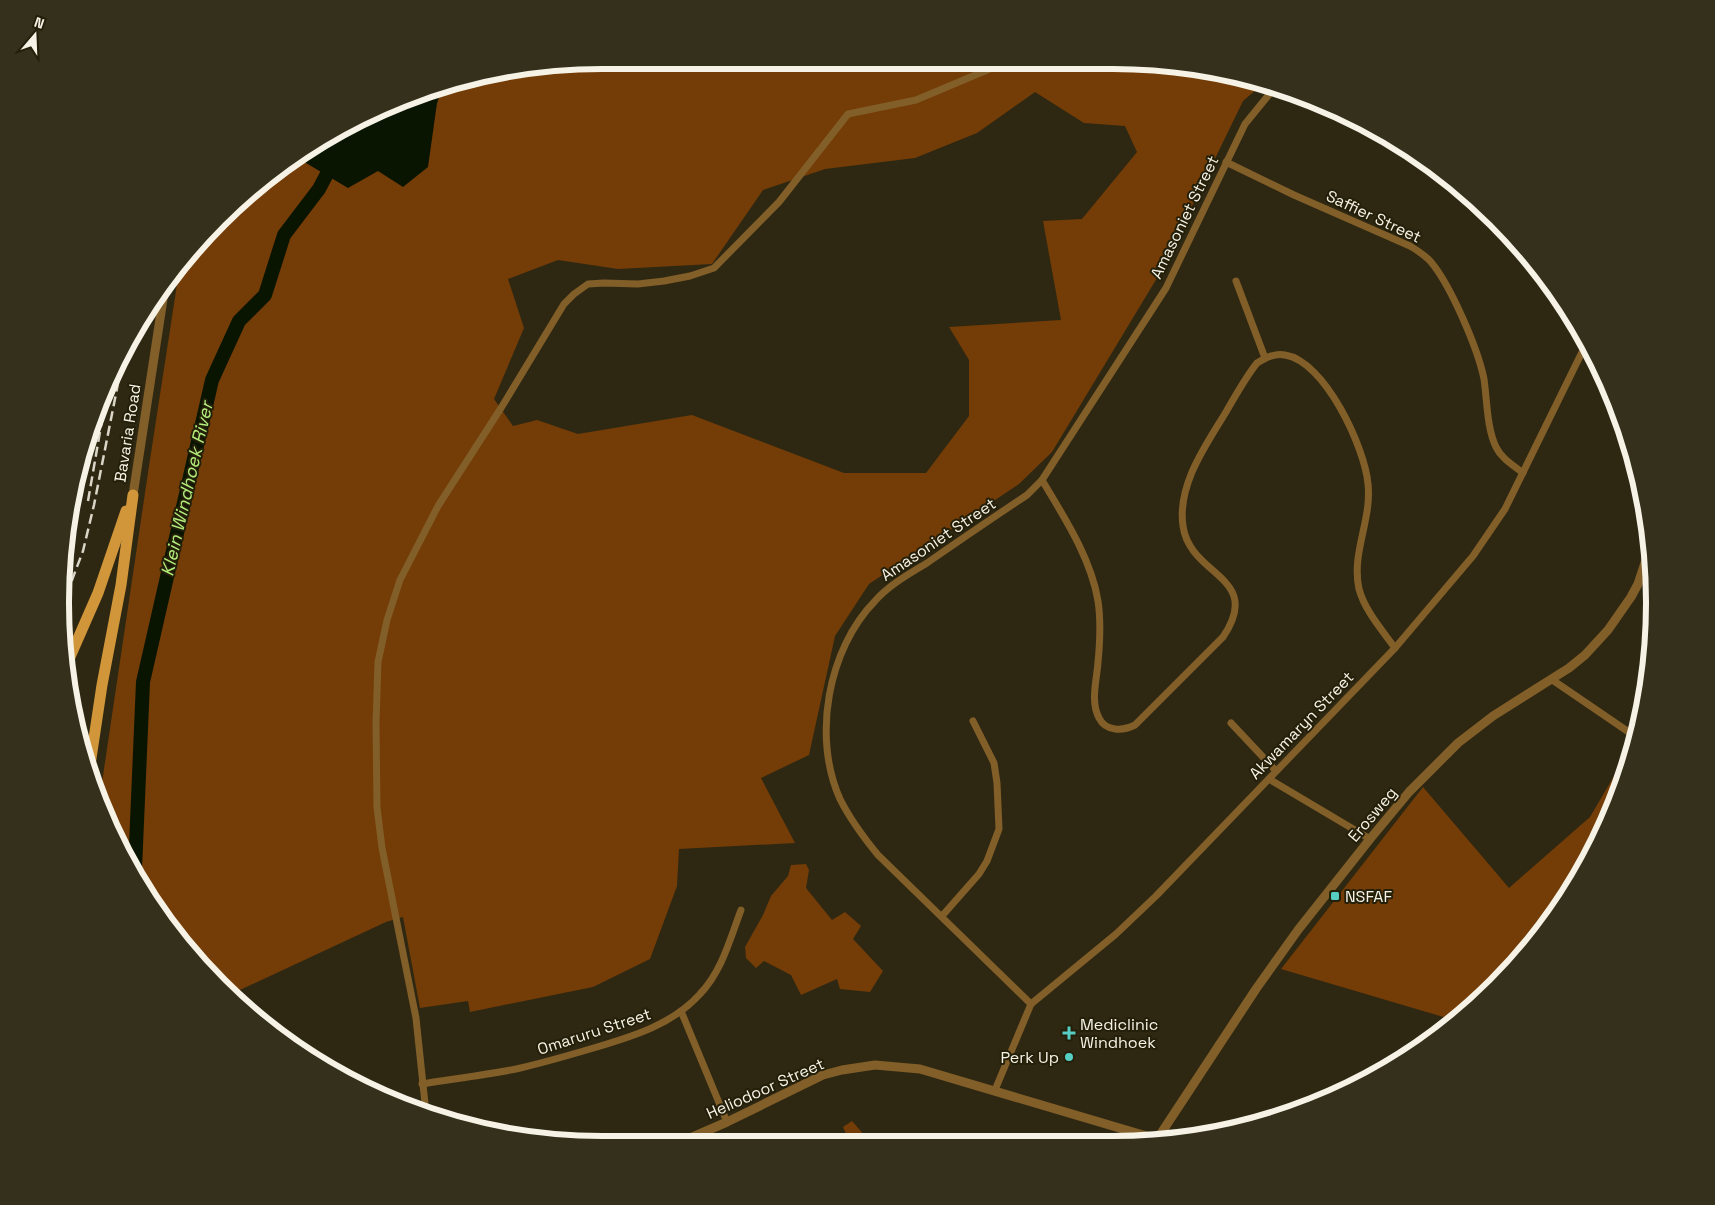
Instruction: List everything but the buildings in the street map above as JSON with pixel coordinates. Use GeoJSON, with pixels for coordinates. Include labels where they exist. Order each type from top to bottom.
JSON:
{"type":"FeatureCollection","features":[{"type":"Feature","properties":{"kind":"main road"},"geometry":{"type":"LineString","coordinates":[[71,654],[98,593],[133,496]]}},
{"type":"Feature","properties":{"kind":"main road"},"geometry":{"type":"LineString","coordinates":[[91,756],[102,685],[121,586],[133,496]]}},
{"type":"Feature","properties":{"kind":"street"},"geometry":{"type":"LineString","coordinates":[[425,1106],[416,1018],[382,848],[377,807],[376,723],[378,662],[387,620],[400,580],[438,506],[501,408],[564,304],[574,294],[588,284],[638,284],[664,281],[690,276],[714,268],[778,202],[848,114],[916,100],[990,69]]}},
{"type":"Feature","properties":{"kind":"street","name":"Amasoniet Street"},"geometry":{"type":"LineString","coordinates":[[1030,1004],[878,855],[862,835],[840,799],[829,763],[827,732],[828,695],[834,673],[849,638],[864,612],[876,599],[1027,495],[1042,480],[1166,288],[1245,124],[1270,93]]}},
{"type":"Feature","properties":{"kind":"street","name":"Saffier Street"},"geometry":{"type":"LineString","coordinates":[[1226,162],[1294,195],[1410,246],[1432,262],[1448,289],[1477,350],[1495,446],[1505,459],[1523,473]]}},
{"type":"Feature","properties":{"kind":"street"},"geometry":{"type":"LineString","coordinates":[[1236,281],[1265,358]]}},
{"type":"Feature","properties":{"kind":"street","name":"Bavaria Road"},"geometry":{"type":"LineString","coordinates":[[133,496],[163,301]]}},
{"type":"Feature","properties":{"kind":"street","name":"Akwamaryn Street"},"geometry":{"type":"LineString","coordinates":[[995,1090],[1030,1004],[1121,930],[1156,896],[1395,648],[1474,556],[1501,516],[1583,351]]}},
{"type":"Feature","properties":{"kind":"street"},"geometry":{"type":"LineString","coordinates":[[1042,480],[1077,542],[1094,584],[1098,601],[1099,624],[1095,694],[1096,710],[1099,719],[1106,727],[1117,730],[1128,728],[1135,725],[1223,637],[1231,626],[1235,615],[1235,595],[1230,587],[1192,550],[1183,528],[1182,514],[1188,485],[1198,460],[1256,363],[1276,355],[1294,357],[1314,372],[1331,392],[1355,438],[1366,468],[1369,486],[1368,505],[1357,568],[1359,589],[1367,608],[1395,648]]}},
{"type":"Feature","properties":{"kind":"street","name":"Erosweg"},"geometry":{"type":"LineString","coordinates":[[1162,1134],[1271,966],[1409,792],[1458,743],[1493,716],[1585,655],[1612,624],[1638,584],[1645,564]]}},
{"type":"Feature","properties":{"kind":"street"},"geometry":{"type":"LineString","coordinates":[[1551,679],[1630,733]]}},
{"type":"Feature","properties":{"kind":"street"},"geometry":{"type":"LineString","coordinates":[[942,916],[979,874],[987,861],[999,829],[994,763],[973,721]]}},
{"type":"Feature","properties":{"kind":"street"},"geometry":{"type":"LineString","coordinates":[[1231,723],[1276,771]]}},
{"type":"Feature","properties":{"kind":"street"},"geometry":{"type":"LineString","coordinates":[[1269,779],[1370,839]]}},
{"type":"Feature","properties":{"kind":"street","name":"Omaruru Street"},"geometry":{"type":"LineString","coordinates":[[422,1084],[514,1069],[574,1054],[643,1032],[662,1023],[681,1011],[700,995],[717,971],[741,910]]}},
{"type":"Feature","properties":{"kind":"street"},"geometry":{"type":"LineString","coordinates":[[681,1011],[727,1122]]}},
{"type":"Feature","properties":{"kind":"street","name":"Heliodoor Street"},"geometry":{"type":"LineString","coordinates":[[695,1136],[823,1075],[875,1065],[920,1069],[1142,1135]]}},
{"type":"Feature","properties":{"kind":"shaded area"},"geometry":{"type":"Polygon","coordinates":[[[602,69],[1147,70],[1182,73],[1257,89],[1243,101],[1157,278],[1052,452],[1019,484],[869,584],[835,636],[809,755],[761,778],[795,843],[679,849],[677,886],[650,959],[593,987],[470,1012],[468,1001],[420,1008],[403,917],[386,922],[237,991],[201,954],[159,899],[124,839],[101,786],[178,280],[225,225],[251,201],[304,160],[306,163],[437,103],[440,94],[498,79],[533,73],[602,69]],[[1035,92],[977,133],[915,158],[825,169],[763,190],[712,264],[618,269],[558,260],[508,279],[524,328],[494,399],[513,426],[537,420],[578,434],[692,415],[844,473],[926,473],[969,416],[969,360],[949,327],[1061,320],[1043,221],[1082,219],[1137,152],[1125,126],[1084,123],[1035,92]]]}},
{"type":"Feature","properties":{"kind":"shaded area"},"geometry":{"type":"Polygon","coordinates":[[[440,94],[428,167],[403,187],[378,171],[348,188],[304,160],[306,159],[366,124],[398,109],[440,94]]]}},
{"type":"Feature","properties":{"kind":"shaded area"},"geometry":{"type":"Polygon","coordinates":[[[1621,765],[1606,807],[1591,839],[1556,899],[1514,954],[1490,980],[1447,1018],[1281,969],[1423,787],[1509,888],[1590,817],[1621,765]]]}},
{"type":"Feature","properties":{"kind":"shaded area"},"geometry":{"type":"Polygon","coordinates":[[[806,864],[809,870],[806,888],[832,920],[845,912],[861,926],[853,939],[883,971],[870,992],[840,989],[837,979],[801,995],[791,975],[764,961],[756,968],[746,958],[745,947],[763,915],[771,896],[788,876],[791,865],[806,864]]]}},
{"type":"Feature","properties":{"kind":"shaded area"},"geometry":{"type":"Polygon","coordinates":[[[852,1121],[865,1136],[847,1136],[843,1127],[852,1121]]]}},
{"type":"Feature","properties":{"kind":"waterway","name":"Klein Windhoek River"},"geometry":{"type":"LineString","coordinates":[[135,860],[143,682],[212,380],[239,321],[265,295],[284,235],[319,189],[338,153],[336,140]]}},
{"type":"Feature","properties":{"kind":"railway"},"geometry":{"type":"LineString","coordinates":[[69,587],[83,551],[94,505],[120,375]]}},
{"type":"Feature","properties":{"kind":"railway"},"geometry":{"type":"LineString","coordinates":[[88,501],[103,414]]}},
{"type":"Feature","properties":{"kind":"railway"},"geometry":{"type":"LineString","coordinates":[[89,457],[89,464]]}},
{"type":"Feature","properties":{"kind":"place","name":"NSFAF"},"geometry":{"type":"Point","coordinates":[1335,896]}},
{"type":"Feature","properties":{"kind":"place","name":"Mediclinic Windhoek"},"geometry":{"type":"Point","coordinates":[1069,1033]}},
{"type":"Feature","properties":{"kind":"place","name":"Perk Up"},"geometry":{"type":"Point","coordinates":[1069,1057]}}]}
